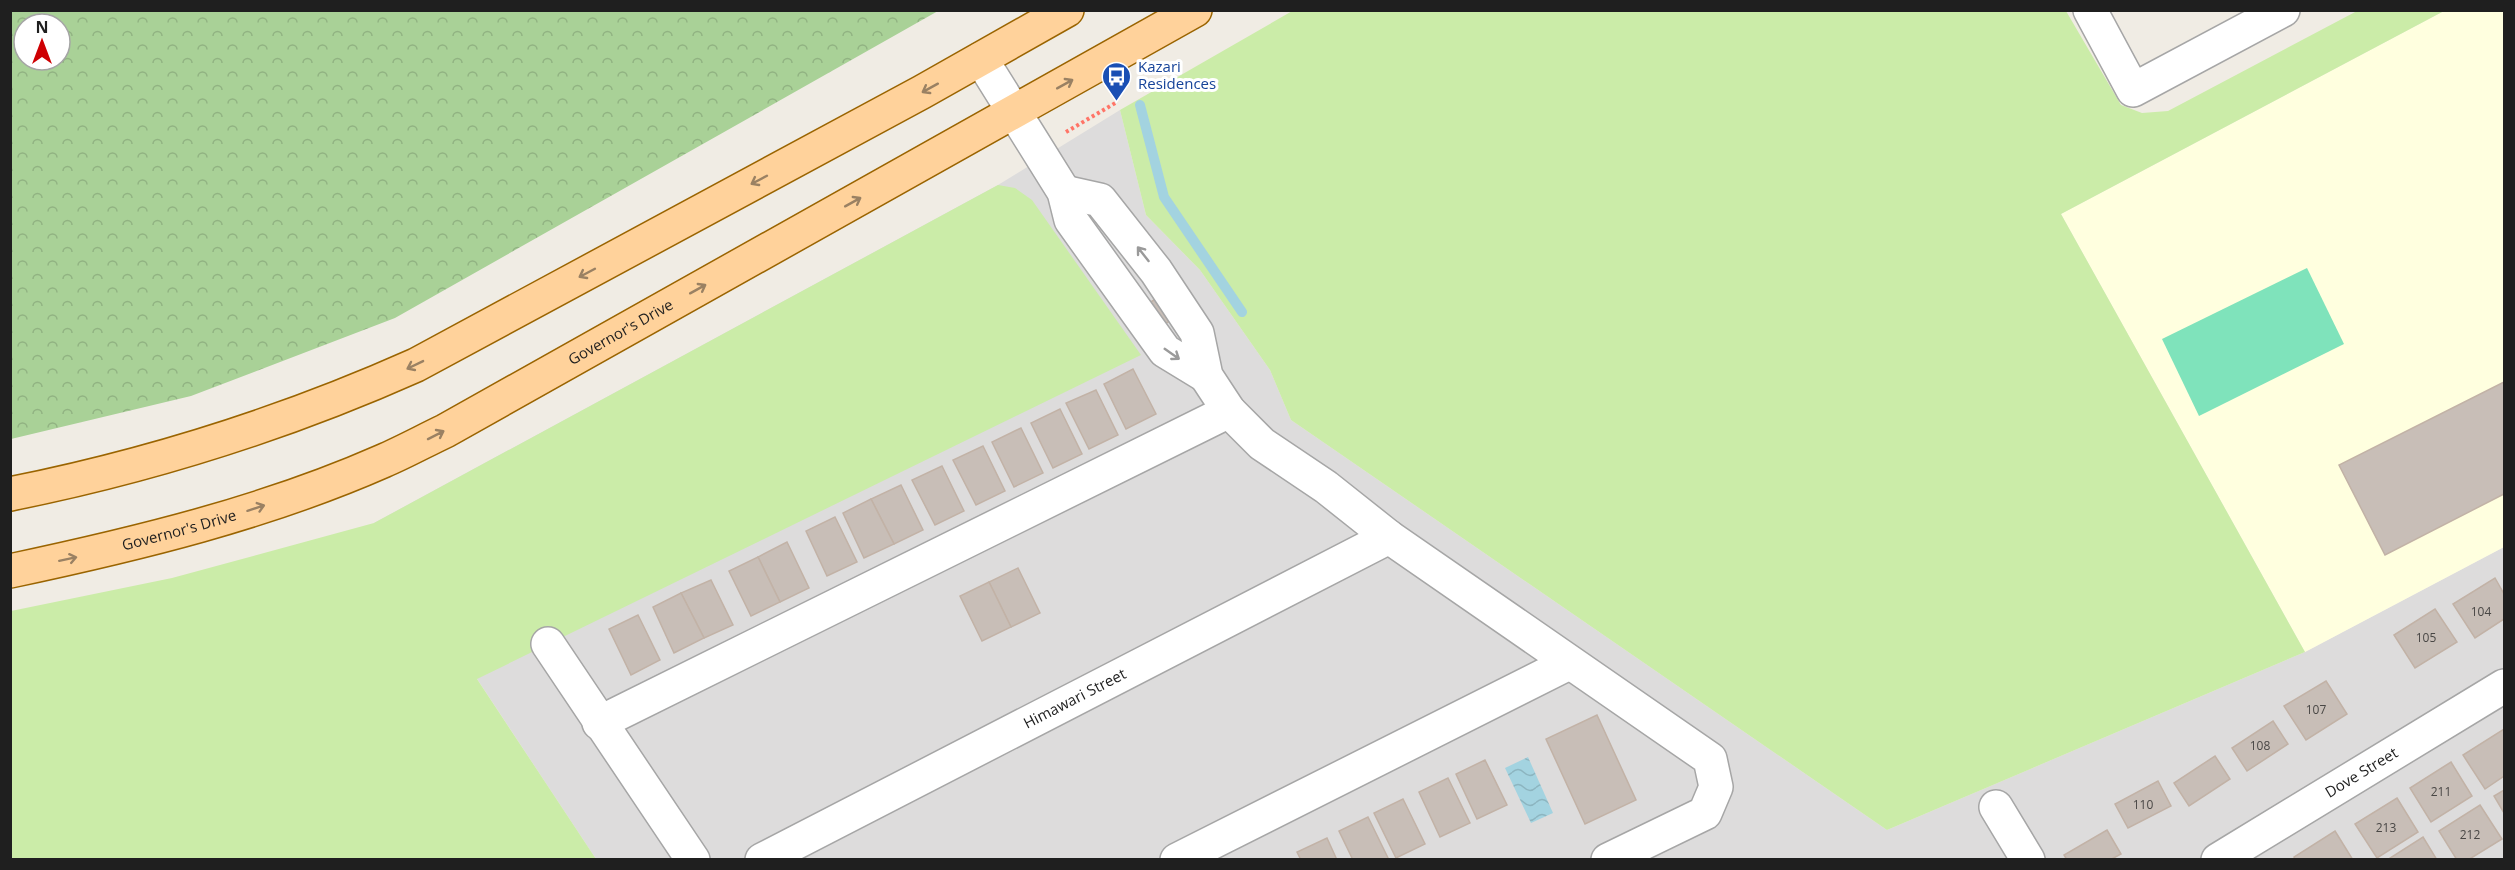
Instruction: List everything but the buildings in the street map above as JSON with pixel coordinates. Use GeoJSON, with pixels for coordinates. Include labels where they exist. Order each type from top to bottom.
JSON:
{"type":"FeatureCollection","features":[{"type":"Feature","properties":{"kind":"main road"},"geometry":{"type":"LineString","coordinates":[[10,494],[84,479],[199,447],[300,412],[388,377],[427,359],[981,59],[1067,10]]}},
{"type":"Feature","properties":{"kind":"main road","name":"Governor's Drive"},"geometry":{"type":"LineString","coordinates":[[10,571],[95,553],[233,515],[332,482],[385,461],[445,430],[1195,10]]}},
{"type":"Feature","properties":{"kind":"street"},"geometry":{"type":"LineString","coordinates":[[2090,10],[2133,90],[2283,10]]}},
{"type":"Feature","properties":{"kind":"street"},"geometry":{"type":"LineString","coordinates":[[981,59],[1064,192],[1071,220],[1165,351],[1206,376],[1229,411],[1262,444],[1326,487],[1389,537],[1710,759],[1716,787],[1705,813],[1608,860]]}},
{"type":"Feature","properties":{"kind":"street"},"geometry":{"type":"LineString","coordinates":[[599,723],[1229,411]]}},
{"type":"Feature","properties":{"kind":"street","name":"Himawari Street"},"geometry":{"type":"LineString","coordinates":[[762,860],[1389,537]]}},
{"type":"Feature","properties":{"kind":"street"},"geometry":{"type":"LineString","coordinates":[[548,644],[693,860]]}},
{"type":"Feature","properties":{"kind":"street"},"geometry":{"type":"LineString","coordinates":[[1177,860],[1569,663]]}},
{"type":"Feature","properties":{"kind":"street","name":"Dove Street"},"geometry":{"type":"LineString","coordinates":[[2218,860],[2505,686]]}},
{"type":"Feature","properties":{"kind":"street"},"geometry":{"type":"LineString","coordinates":[[1996,807],[2028,860]]}},
{"type":"Feature","properties":{"kind":"path"},"geometry":{"type":"LineString","coordinates":[[1057,137],[1118,102]]}},
{"type":"Feature","properties":{"kind":"shaded area"},"geometry":{"type":"Polygon","coordinates":[[[2444,11],[2504,11],[2504,547],[2305,652],[2061,214],[2444,11]]]}},
{"type":"Feature","properties":{"kind":"shaded area","name":"Kazari Residences"},"geometry":{"type":"Polygon","coordinates":[[[1120,110],[1146,215],[1200,270],[1270,370],[1291,420],[1887,830],[2305,652],[2504,547],[2504,859],[596,859],[374,523],[998,185],[1120,110]]]}},
{"type":"Feature","properties":{"kind":"green space"},"geometry":{"type":"Polygon","coordinates":[[[11,10],[938,11],[395,318],[191,396],[11,439],[11,10]]]}},
{"type":"Feature","properties":{"kind":"green space"},"geometry":{"type":"Polygon","coordinates":[[[1294,10],[2066,11],[2121,105],[2142,113],[2168,111],[2357,11],[2444,11],[2061,214],[2305,652],[1887,830],[1291,420],[1270,370],[1200,270],[1146,215],[1120,110],[1294,10]]]}},
{"type":"Feature","properties":{"kind":"green space"},"geometry":{"type":"Polygon","coordinates":[[[998,185],[1015,188],[1032,200],[1141,355],[477,679],[596,859],[11,860],[11,611],[172,578],[374,523],[998,185]]]}},
{"type":"Feature","properties":{"kind":"green space"},"geometry":{"type":"Polygon","coordinates":[[[2307,268],[2344,344],[2199,416],[2162,339],[2307,268]]]}},
{"type":"Feature","properties":{"kind":"water"},"geometry":{"type":"Polygon","coordinates":[[[1528,757],[1553,813],[1531,823],[1505,768],[1528,757]]]}},
{"type":"Feature","properties":{"kind":"waterway"},"geometry":{"type":"LineString","coordinates":[[1140,105],[1164,197],[1242,312]]}},
{"type":"Feature","properties":{"kind":"place","name":"Kazari Residences"},"geometry":{"type":"Point","coordinates":[1117,102]}}]}
